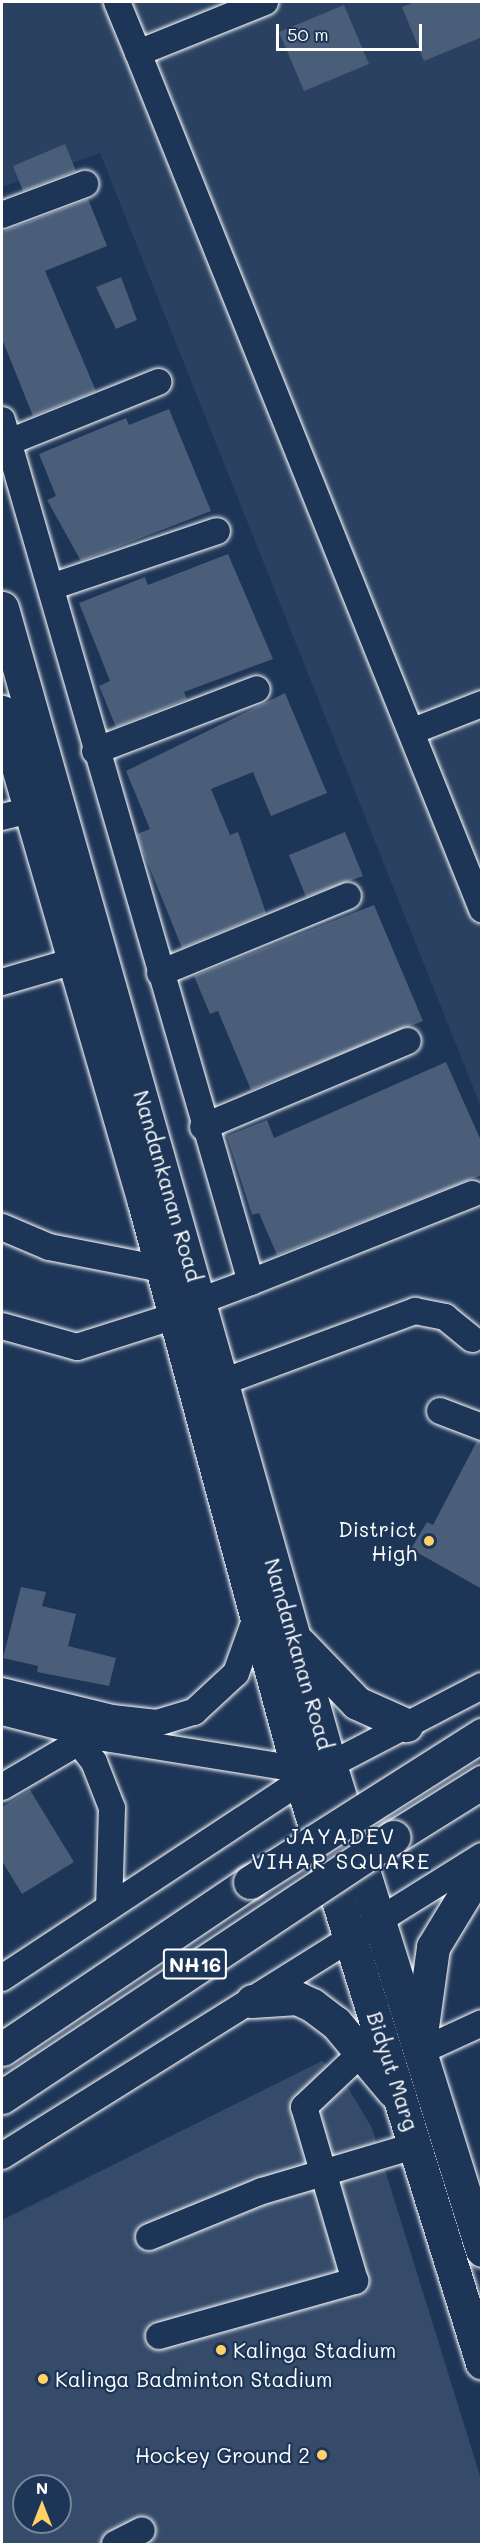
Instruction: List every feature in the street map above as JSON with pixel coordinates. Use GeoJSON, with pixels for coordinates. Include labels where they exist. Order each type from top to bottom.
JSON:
{"type":"FeatureCollection","features":[{"type":"Feature","properties":{"kind":"main road","name":"Nandankanan Road"},"geometry":{"type":"LineString","coordinates":[[2,608],[188,1309],[258,1612],[300,1775]]}},
{"type":"Feature","properties":{"kind":"main road","name":"Nandankanan Road"},"geometry":{"type":"LineString","coordinates":[[2,712],[16,814],[74,961],[162,1269],[188,1309],[223,1382],[330,1765]]}},
{"type":"Feature","properties":{"kind":"main road"},"geometry":{"type":"LineString","coordinates":[[293,1636],[357,1703],[406,1725]]}},
{"type":"Feature","properties":{"kind":"main road","name":"NH16"},"geometry":{"type":"LineString","coordinates":[[2,2049],[482,1735]]}},
{"type":"Feature","properties":{"kind":"main road","name":"Bidyut Marg"},"geometry":{"type":"LineString","coordinates":[[330,1765],[418,2052],[482,2250]]}},
{"type":"Feature","properties":{"kind":"main road","name":"Bidyut Marg"},"geometry":{"type":"LineString","coordinates":[[300,1775],[350,1940],[417,2145],[482,2363]]}},
{"type":"Feature","properties":{"kind":"main road","name":"NH16"},"geometry":{"type":"LineString","coordinates":[[2,2097],[200,1960],[482,1782]]}},
{"type":"Feature","properties":{"kind":"main road"},"geometry":{"type":"LineString","coordinates":[[418,2052],[433,1947],[482,1866]]}},
{"type":"Feature","properties":{"kind":"main road"},"geometry":{"type":"LineString","coordinates":[[252,2001],[297,1998],[312,2005],[336,2023],[404,2104]]}},
{"type":"Feature","properties":{"kind":"street"},"geometry":{"type":"LineString","coordinates":[[117,2],[413,731],[482,909]]}},
{"type":"Feature","properties":{"kind":"street"},"geometry":{"type":"LineString","coordinates":[[138,53],[265,2]]}},
{"type":"Feature","properties":{"kind":"street"},"geometry":{"type":"LineString","coordinates":[[2,215],[85,183]]}},
{"type":"Feature","properties":{"kind":"street"},"geometry":{"type":"LineString","coordinates":[[158,382],[5,431],[51,587],[94,751],[203,1127],[251,1282]]}},
{"type":"Feature","properties":{"kind":"street"},"geometry":{"type":"LineString","coordinates":[[51,587],[217,531]]}},
{"type":"Feature","properties":{"kind":"street"},"geometry":{"type":"LineString","coordinates":[[94,751],[257,688]]}},
{"type":"Feature","properties":{"kind":"street"},"geometry":{"type":"LineString","coordinates":[[413,731],[482,704]]}},
{"type":"Feature","properties":{"kind":"street"},"geometry":{"type":"LineString","coordinates":[[160,973],[348,896]]}},
{"type":"Feature","properties":{"kind":"street"},"geometry":{"type":"LineString","coordinates":[[2,982],[74,961]]}},
{"type":"Feature","properties":{"kind":"street"},"geometry":{"type":"LineString","coordinates":[[203,1127],[408,1041]]}},
{"type":"Feature","properties":{"kind":"street"},"geometry":{"type":"LineString","coordinates":[[2,1326],[77,1347],[188,1309],[472,1194]]}},
{"type":"Feature","properties":{"kind":"street"},"geometry":{"type":"LineString","coordinates":[[2,1227],[49,1247],[162,1269]]}},
{"type":"Feature","properties":{"kind":"street"},"geometry":{"type":"LineString","coordinates":[[223,1382],[415,1311],[445,1317],[471,1339]]}},
{"type":"Feature","properties":{"kind":"street"},"geometry":{"type":"LineString","coordinates":[[441,1411],[482,1427]]}},
{"type":"Feature","properties":{"kind":"street"},"geometry":{"type":"LineString","coordinates":[[2,1691],[112,1718],[157,1723],[194,1712],[236,1673],[258,1612]]}},
{"type":"Feature","properties":{"kind":"street"},"geometry":{"type":"LineString","coordinates":[[330,1765],[482,1686]]}},
{"type":"Feature","properties":{"kind":"street"},"geometry":{"type":"LineString","coordinates":[[2,1712],[74,1736],[300,1775]]}},
{"type":"Feature","properties":{"kind":"street"},"geometry":{"type":"LineString","coordinates":[[2,1787],[74,1736]]}},
{"type":"Feature","properties":{"kind":"street"},"geometry":{"type":"LineString","coordinates":[[74,1736],[94,1762],[112,1808],[110,1907]]}},
{"type":"Feature","properties":{"kind":"street"},"geometry":{"type":"LineString","coordinates":[[2,1978],[110,1907],[300,1775]]}},
{"type":"Feature","properties":{"kind":"street"},"geometry":{"type":"LineString","coordinates":[[2,2156],[482,1856]]}},
{"type":"Feature","properties":{"kind":"street"},"geometry":{"type":"LineString","coordinates":[[418,2052],[482,2023]]}},
{"type":"Feature","properties":{"kind":"street"},"geometry":{"type":"LineString","coordinates":[[159,2336],[355,2281],[304,2108],[360,2054]]}},
{"type":"Feature","properties":{"kind":"street"},"geometry":{"type":"LineString","coordinates":[[149,2237],[321,2172],[417,2145]]}},
{"type":"Feature","properties":{"kind":"street"},"geometry":{"type":"LineString","coordinates":[[115,2544],[142,2530]]}},
{"type":"Feature","properties":{"kind":"shaded area"},"geometry":{"type":"Polygon","coordinates":[[[2,2],[481,2],[481,1107],[100,153],[2,187],[2,2]]]}},
{"type":"Feature","properties":{"kind":"shaded area","name":"Kalinga Stadium"},"geometry":{"type":"Polygon","coordinates":[[[322,2061],[341,2076],[372,2128],[481,2479],[481,2544],[2,2544],[2,2220],[322,2061]]]}},
{"type":"Feature","properties":{"kind":"building"},"geometry":{"type":"Polygon","coordinates":[[[415,2],[482,2],[482,37],[424,61],[402,7],[415,2]]]}},
{"type":"Feature","properties":{"kind":"building"},"geometry":{"type":"Polygon","coordinates":[[[344,5],[369,64],[304,91],[279,32],[344,5]]]}},
{"type":"Feature","properties":{"kind":"building"},"geometry":{"type":"Polygon","coordinates":[[[65,144],[76,171],[23,191],[13,166],[65,144]]]}},
{"type":"Feature","properties":{"kind":"building"},"geometry":{"type":"Polygon","coordinates":[[[88,199],[107,246],[45,271],[96,391],[33,416],[2,339],[2,232],[88,199]]]}},
{"type":"Feature","properties":{"kind":"building"},"geometry":{"type":"Polygon","coordinates":[[[121,277],[137,320],[116,329],[96,287],[121,277]]]}},
{"type":"Feature","properties":{"kind":"building"},"geometry":{"type":"Polygon","coordinates":[[[169,409],[211,511],[81,561],[47,500],[56,496],[39,454],[126,418],[129,425],[169,409]]]}},
{"type":"Feature","properties":{"kind":"building"},"geometry":{"type":"Polygon","coordinates":[[[228,554],[273,659],[184,692],[187,699],[116,727],[99,686],[110,681],[79,603],[145,577],[148,585],[228,554]]]}},
{"type":"Feature","properties":{"kind":"building"},"geometry":{"type":"Polygon","coordinates":[[[285,693],[327,793],[271,816],[253,772],[211,789],[230,835],[238,832],[266,913],[182,948],[140,844],[137,834],[150,829],[126,771],[285,693]]]}},
{"type":"Feature","properties":{"kind":"building"},"geometry":{"type":"Polygon","coordinates":[[[345,832],[363,876],[306,897],[289,855],[345,832]]]}},
{"type":"Feature","properties":{"kind":"building"},"geometry":{"type":"Polygon","coordinates":[[[374,905],[423,1021],[251,1090],[218,1011],[210,1014],[194,976],[374,905]]]}},
{"type":"Feature","properties":{"kind":"building"},"geometry":{"type":"Polygon","coordinates":[[[446,1062],[482,1143],[482,1175],[277,1255],[259,1213],[252,1215],[227,1136],[267,1120],[274,1138],[446,1062]]]}},
{"type":"Feature","properties":{"kind":"building"},"geometry":{"type":"Polygon","coordinates":[[[477,1441],[482,1442],[482,1589],[411,1549],[427,1522],[433,1525],[477,1441]]]}},
{"type":"Feature","properties":{"kind":"building"},"geometry":{"type":"Polygon","coordinates":[[[21,1587],[46,1592],[42,1606],[76,1614],[68,1646],[116,1658],[109,1686],[37,1672],[38,1666],[3,1658],[21,1587]]]}},
{"type":"Feature","properties":{"kind":"building"},"geometry":{"type":"Polygon","coordinates":[[[30,1790],[74,1862],[22,1894],[2,1861],[2,1807],[30,1790]]]}},
{"type":"Feature","properties":{"kind":"place","name":"District High"},"geometry":{"type":"Point","coordinates":[429,1541]}},
{"type":"Feature","properties":{"kind":"place","name":"Kalinga Stadium"},"geometry":{"type":"Point","coordinates":[221,2350]}},
{"type":"Feature","properties":{"kind":"place","name":"Kalinga Badminton Stadium"},"geometry":{"type":"Point","coordinates":[43,2379]}},
{"type":"Feature","properties":{"kind":"place","name":"Hockey Ground 2"},"geometry":{"type":"Point","coordinates":[322,2455]}},
{"type":"Feature","properties":{"kind":"district","name":"JAYADEV VIHAR SQUARE"},"geometry":{"type":"Point","coordinates":[341,1848]}}]}
